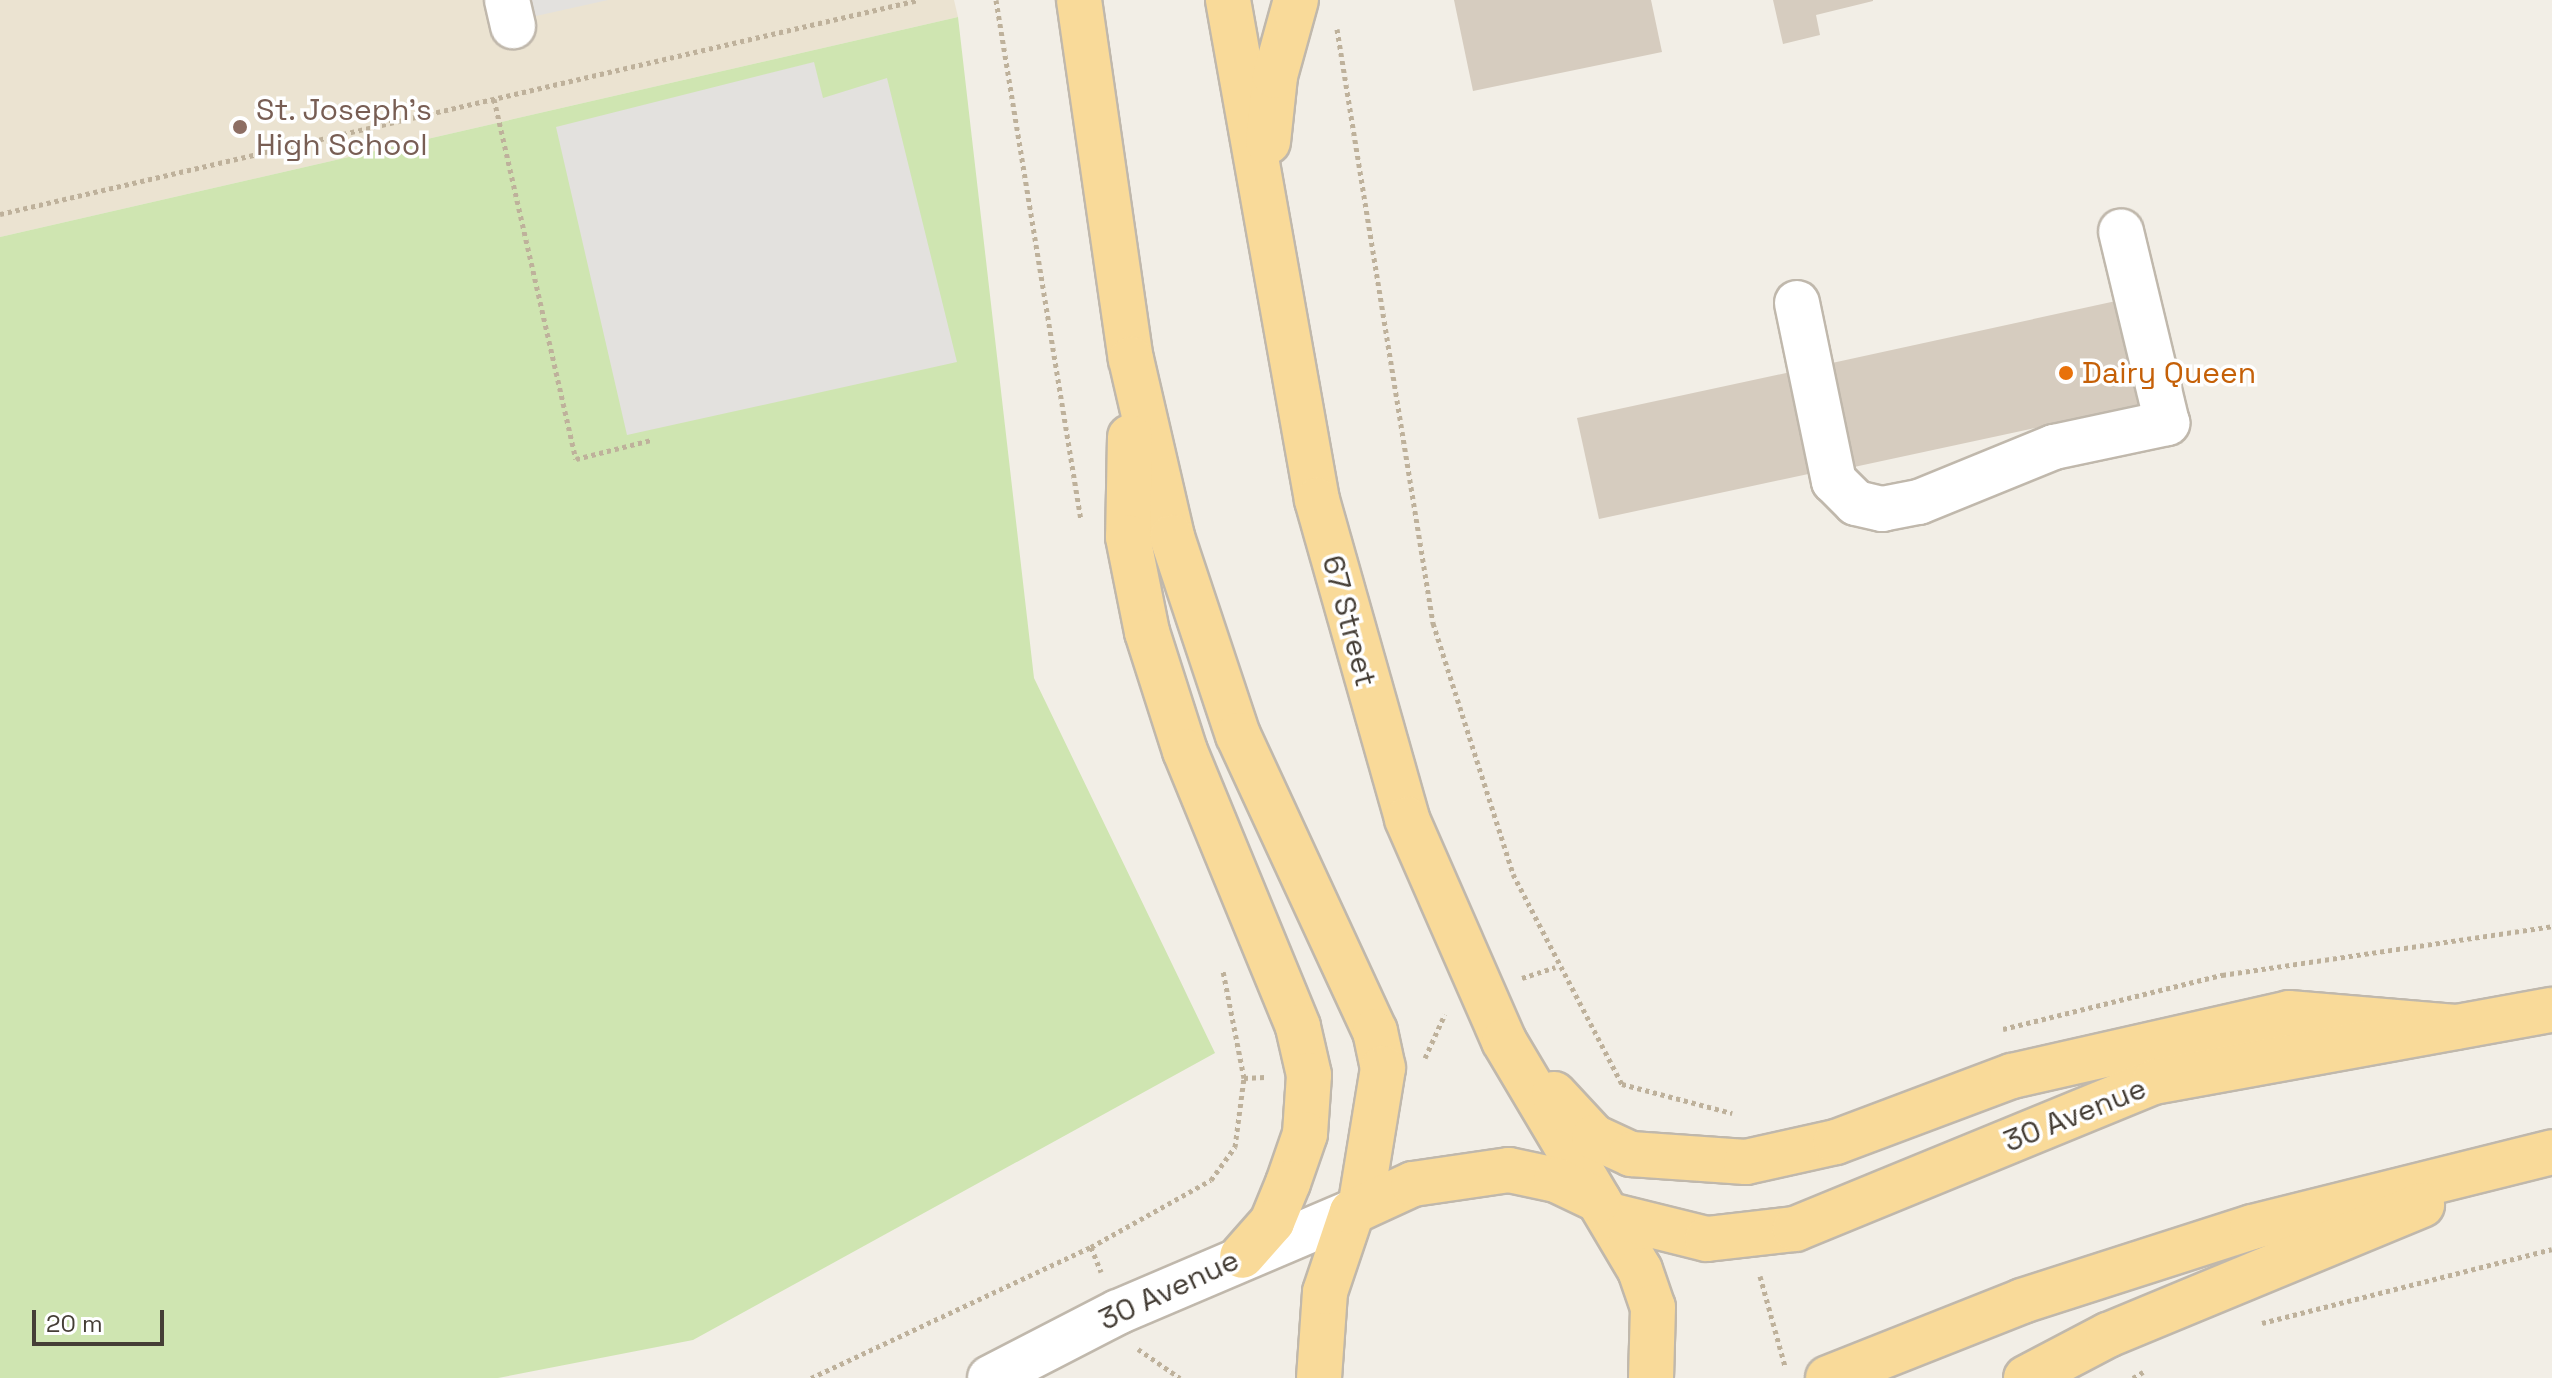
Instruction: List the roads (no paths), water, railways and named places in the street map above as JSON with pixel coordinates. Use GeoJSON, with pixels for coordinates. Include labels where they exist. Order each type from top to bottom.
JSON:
{"type":"FeatureCollection","features":[{"type":"Feature","properties":{"kind":"main road"},"geometry":{"type":"LineString","coordinates":[[1079,0],[1131,359],[1154,474],[1207,654],[1269,808],[1375,1031],[1383,1068],[1356,1210],[1325,1292],[1316,1343],[1319,1378]]}},
{"type":"Feature","properties":{"kind":"main road","name":"67 Street"},"geometry":{"type":"LineString","coordinates":[[1228,0],[1317,500],[1370,699],[1407,819],[1504,1041],[1604,1208],[1653,1307],[1651,1378]]}},
{"type":"Feature","properties":{"kind":"main road"},"geometry":{"type":"LineString","coordinates":[[1263,196],[1275,76],[1296,0]]}},
{"type":"Feature","properties":{"kind":"main road"},"geometry":{"type":"LineString","coordinates":[[1131,359],[1128,537],[1147,632],[1185,751],[1298,1027],[1309,1075],[1305,1134],[1288,1183],[1272,1222],[1242,1256]]}},
{"type":"Feature","properties":{"kind":"main road","name":"30 Avenue"},"geometry":{"type":"LineString","coordinates":[[1356,1210],[1413,1184],[1509,1170],[1556,1180],[1604,1208],[1707,1239],[1795,1229],[2154,1082],[2552,1010]]}},
{"type":"Feature","properties":{"kind":"main road"},"geometry":{"type":"LineString","coordinates":[[1504,1041],[1594,1137],[1631,1154],[1732,1163],[1836,1142],[2012,1076],[2289,1013],[2455,1027]]}},
{"type":"Feature","properties":{"kind":"main road"},"geometry":{"type":"LineString","coordinates":[[1828,1378],[2022,1301],[2252,1227],[2549,1153]]}},
{"type":"Feature","properties":{"kind":"main road"},"geometry":{"type":"LineString","coordinates":[[2026,1378],[2108,1335],[2549,1153]]}},
{"type":"Feature","properties":{"kind":"street"},"geometry":{"type":"LineString","coordinates":[[1797,303],[1834,481],[1869,506],[1919,502],[2054,447],[2167,423],[2121,231]]}},
{"type":"Feature","properties":{"kind":"street","name":"30 Avenue"},"geometry":{"type":"LineString","coordinates":[[990,1378],[1242,1256],[1356,1210]]}},
{"type":"Feature","properties":{"kind":"place","name":"St. Joseph's High School"},"geometry":{"type":"Point","coordinates":[240,127]}},
{"type":"Feature","properties":{"kind":"place","name":"Dairy Queen"},"geometry":{"type":"Point","coordinates":[2066,373]}}]}
